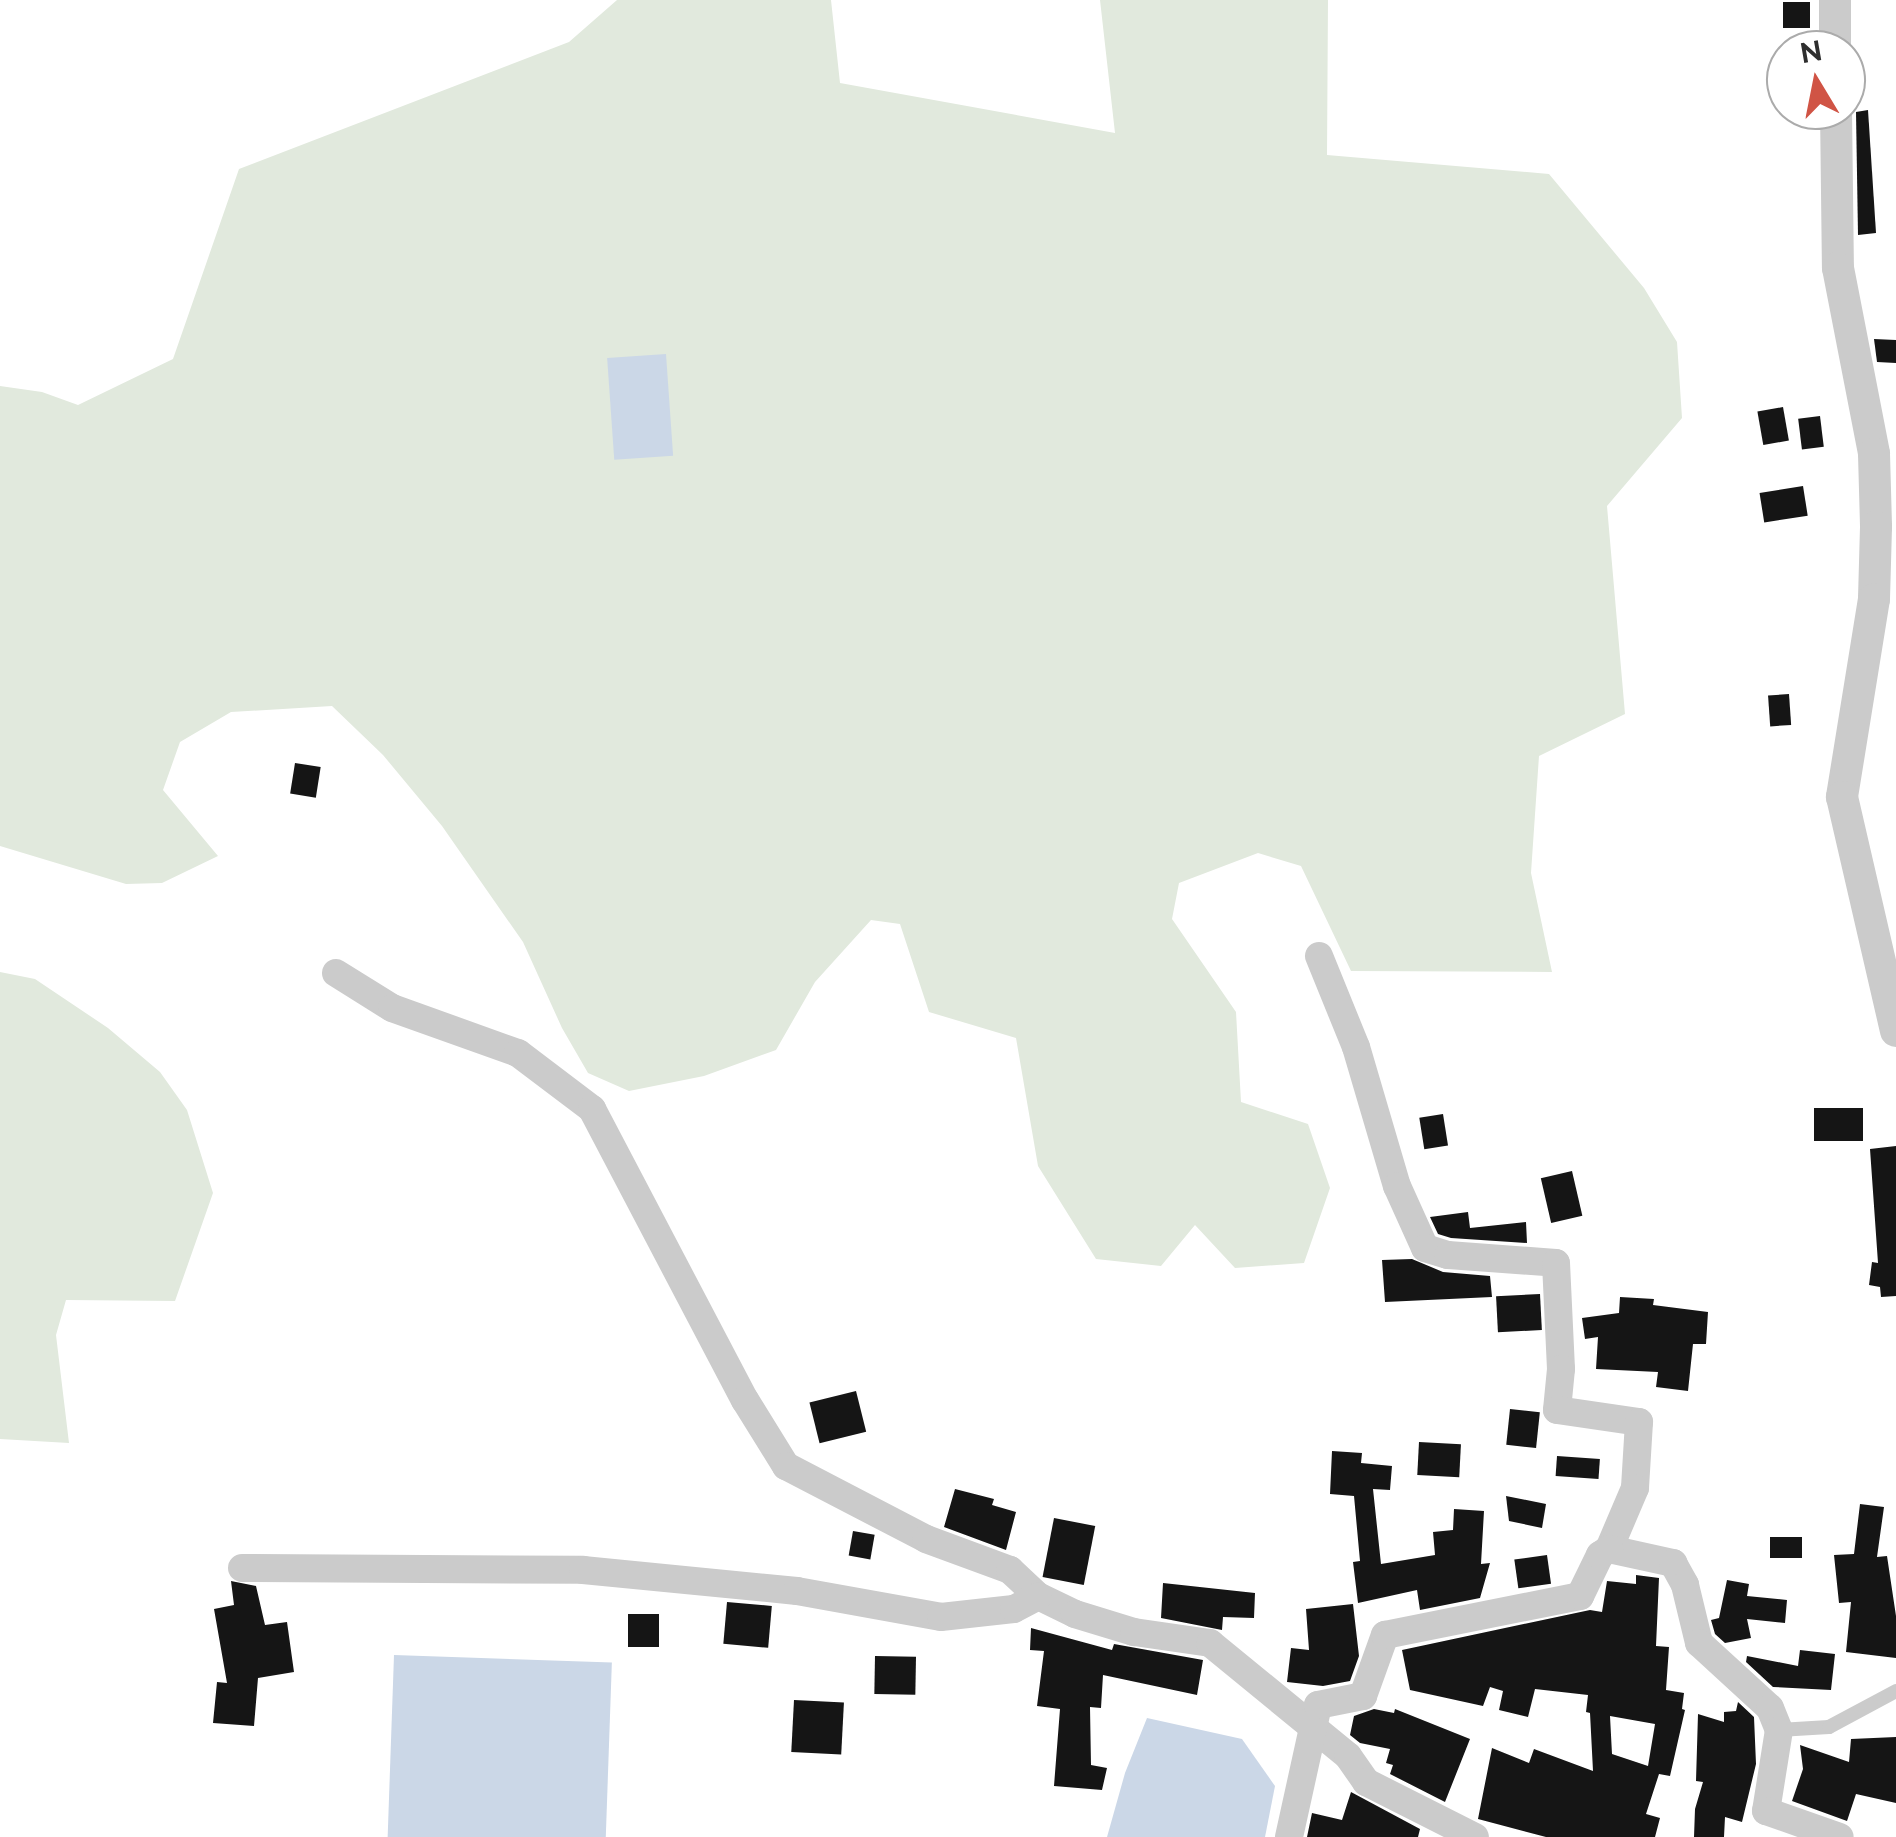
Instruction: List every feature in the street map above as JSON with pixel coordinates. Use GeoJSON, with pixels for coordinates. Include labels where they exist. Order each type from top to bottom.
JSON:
{"type":"FeatureCollection","features":[{"type":"Feature","properties":{"kind":"street"},"geometry":{"type":"LineString","coordinates":[[1835,0],[1836,30]]}},
{"type":"Feature","properties":{"kind":"street"},"geometry":{"type":"LineString","coordinates":[[1836,130],[1838,268],[1874,454],[1876,526],[1874,599],[1842,797],[1896,1031]]}},
{"type":"Feature","properties":{"kind":"street"},"geometry":{"type":"LineString","coordinates":[[1289,1837],[1318,1704],[1363,1696],[1385,1635],[1580,1596],[1600,1556],[1610,1549],[1634,1488],[1639,1422],[1557,1410],[1560,1368],[1556,1262],[1448,1256],[1425,1248],[1397,1186],[1356,1047],[1319,956]]}},
{"type":"Feature","properties":{"kind":"street"},"geometry":{"type":"LineString","coordinates":[[336,972],[392,1008],[518,1053],[592,1109],[745,1400],[786,1466],[926,1539],[1010,1570],[1038,1596],[1074,1614],[1134,1632],[1210,1643],[1348,1756],[1366,1782],[1475,1837]]}},
{"type":"Feature","properties":{"kind":"street"},"geometry":{"type":"LineString","coordinates":[[1610,1549],[1673,1563],[1685,1585],[1699,1643],[1770,1708],[1779,1730],[1766,1811],[1840,1837]]}},
{"type":"Feature","properties":{"kind":"street"},"geometry":{"type":"LineString","coordinates":[[242,1568],[583,1570],[797,1591],[941,1616],[1014,1609],[1038,1596]]}},
{"type":"Feature","properties":{"kind":"lane"},"geometry":{"type":"LineString","coordinates":[[1779,1730],[1829,1728],[1884,1702],[1896,1691]]}},
{"type":"Feature","properties":{"kind":"shaded area"},"geometry":{"type":"Polygon","coordinates":[[[617,0],[831,0],[840,83],[1115,133],[1100,0],[1328,0],[1327,155],[1549,174],[1644,288],[1677,342],[1682,418],[1607,506],[1625,714],[1539,756],[1531,873],[1552,972],[1351,971],[1301,866],[1258,853],[1179,883],[1172,919],[1236,1012],[1241,1102],[1308,1124],[1330,1188],[1304,1263],[1235,1268],[1195,1225],[1161,1266],[1096,1259],[1038,1166],[1016,1038],[929,1012],[900,924],[871,920],[815,982],[776,1050],[704,1076],[629,1091],[588,1073],[562,1028],[523,942],[442,826],[383,755],[332,706],[231,712],[180,742],[163,790],[218,856],[162,883],[126,884],[0,846],[0,386],[42,392],[78,405],[173,359],[239,169],[569,42],[617,0]]]}},
{"type":"Feature","properties":{"kind":"shaded area"},"geometry":{"type":"Polygon","coordinates":[[[0,972],[35,979],[108,1028],[160,1072],[187,1110],[213,1193],[175,1301],[66,1300],[56,1335],[69,1443],[0,1439],[0,972]]]}},
{"type":"Feature","properties":{"kind":"water"},"geometry":{"type":"Polygon","coordinates":[[[666,354],[673,456],[614,460],[607,358],[666,354]]]}},
{"type":"Feature","properties":{"kind":"water"},"geometry":{"type":"Polygon","coordinates":[[[394,1655],[612,1663],[606,1837],[388,1837],[394,1655]]]}},
{"type":"Feature","properties":{"kind":"water"},"geometry":{"type":"Polygon","coordinates":[[[1147,1718],[1242,1739],[1275,1786],[1265,1837],[1107,1837],[1125,1773],[1147,1718]]]}},
{"type":"Feature","properties":{"kind":"building"},"geometry":{"type":"Polygon","coordinates":[[[1783,2],[1810,2],[1810,28],[1783,28],[1783,2]]]}},
{"type":"Feature","properties":{"kind":"building"},"geometry":{"type":"Polygon","coordinates":[[[1866,110],[1876,233],[1858,235],[1856,130],[1866,130],[1866,110]]]}},
{"type":"Feature","properties":{"kind":"building"},"geometry":{"type":"Polygon","coordinates":[[[1874,339],[1896,340],[1896,363],[1877,362],[1874,339]]]}},
{"type":"Feature","properties":{"kind":"building"},"geometry":{"type":"Polygon","coordinates":[[[1783,407],[1789,440],[1763,445],[1757,412],[1783,407]]]}},
{"type":"Feature","properties":{"kind":"building"},"geometry":{"type":"Polygon","coordinates":[[[1820,416],[1824,447],[1802,449],[1798,419],[1820,416]]]}},
{"type":"Feature","properties":{"kind":"building"},"geometry":{"type":"Polygon","coordinates":[[[1803,486],[1808,516],[1764,523],[1760,493],[1803,486]]]}},
{"type":"Feature","properties":{"kind":"building"},"geometry":{"type":"Polygon","coordinates":[[[1789,694],[1791,725],[1770,726],[1768,695],[1789,694]]]}},
{"type":"Feature","properties":{"kind":"building"},"geometry":{"type":"Polygon","coordinates":[[[295,763],[321,767],[316,798],[290,794],[295,763]]]}},
{"type":"Feature","properties":{"kind":"building"},"geometry":{"type":"Polygon","coordinates":[[[1814,1108],[1863,1108],[1863,1141],[1814,1141],[1814,1108]]]}},
{"type":"Feature","properties":{"kind":"building"},"geometry":{"type":"Polygon","coordinates":[[[1443,1114],[1448,1146],[1424,1149],[1419,1118],[1443,1114]]]}},
{"type":"Feature","properties":{"kind":"building"},"geometry":{"type":"Polygon","coordinates":[[[1896,1146],[1896,1296],[1881,1297],[1880,1287],[1869,1285],[1872,1262],[1878,1263],[1870,1149],[1896,1146]]]}},
{"type":"Feature","properties":{"kind":"building"},"geometry":{"type":"Polygon","coordinates":[[[1572,1171],[1582,1216],[1551,1223],[1541,1178],[1572,1171]]]}},
{"type":"Feature","properties":{"kind":"building"},"geometry":{"type":"Polygon","coordinates":[[[1468,1212],[1470,1228],[1526,1222],[1527,1243],[1451,1238],[1438,1234],[1430,1217],[1468,1212]]]}},
{"type":"Feature","properties":{"kind":"building"},"geometry":{"type":"Polygon","coordinates":[[[1412,1259],[1443,1272],[1490,1276],[1492,1297],[1385,1302],[1382,1260],[1412,1259]]]}},
{"type":"Feature","properties":{"kind":"building"},"geometry":{"type":"Polygon","coordinates":[[[1540,1294],[1542,1330],[1498,1332],[1496,1296],[1540,1294]]]}},
{"type":"Feature","properties":{"kind":"building"},"geometry":{"type":"Polygon","coordinates":[[[1620,1297],[1654,1299],[1653,1305],[1708,1312],[1706,1344],[1693,1344],[1688,1391],[1656,1387],[1658,1372],[1596,1369],[1598,1337],[1585,1339],[1582,1318],[1619,1313],[1620,1297]]]}},
{"type":"Feature","properties":{"kind":"building"},"geometry":{"type":"Polygon","coordinates":[[[856,1391],[866,1432],[820,1443],[809,1403],[856,1391]]]}},
{"type":"Feature","properties":{"kind":"building"},"geometry":{"type":"Polygon","coordinates":[[[1510,1409],[1540,1412],[1536,1448],[1506,1445],[1510,1409]]]}},
{"type":"Feature","properties":{"kind":"building"},"geometry":{"type":"Polygon","coordinates":[[[1419,1442],[1461,1444],[1459,1477],[1417,1475],[1419,1442]]]}},
{"type":"Feature","properties":{"kind":"building"},"geometry":{"type":"Polygon","coordinates":[[[1332,1451],[1362,1453],[1361,1463],[1392,1466],[1390,1490],[1373,1489],[1381,1564],[1435,1555],[1433,1532],[1453,1530],[1454,1509],[1484,1511],[1481,1564],[1490,1563],[1480,1598],[1420,1610],[1417,1590],[1358,1603],[1353,1562],[1360,1561],[1354,1496],[1330,1494],[1332,1451]]]}},
{"type":"Feature","properties":{"kind":"building"},"geometry":{"type":"Polygon","coordinates":[[[1557,1456],[1600,1459],[1599,1479],[1556,1476],[1557,1456]]]}},
{"type":"Feature","properties":{"kind":"building"},"geometry":{"type":"Polygon","coordinates":[[[955,1489],[994,1499],[992,1505],[1016,1512],[1006,1550],[944,1527],[955,1489]]]}},
{"type":"Feature","properties":{"kind":"building"},"geometry":{"type":"Polygon","coordinates":[[[1506,1496],[1546,1504],[1542,1528],[1509,1521],[1506,1496]]]}},
{"type":"Feature","properties":{"kind":"building"},"geometry":{"type":"Polygon","coordinates":[[[1860,1504],[1884,1507],[1877,1557],[1887,1556],[1896,1616],[1896,1658],[1846,1652],[1851,1602],[1839,1603],[1834,1555],[1854,1554],[1860,1504]]]}},
{"type":"Feature","properties":{"kind":"building"},"geometry":{"type":"Polygon","coordinates":[[[1054,1518],[1095,1526],[1084,1585],[1043,1577],[1054,1518]]]}},
{"type":"Feature","properties":{"kind":"building"},"geometry":{"type":"Polygon","coordinates":[[[853,1531],[875,1535],[870,1559],[849,1556],[853,1531]]]}},
{"type":"Feature","properties":{"kind":"building"},"geometry":{"type":"Polygon","coordinates":[[[1770,1537],[1802,1537],[1802,1558],[1770,1558],[1770,1537]]]}},
{"type":"Feature","properties":{"kind":"building"},"geometry":{"type":"Polygon","coordinates":[[[1547,1555],[1551,1584],[1518,1588],[1514,1560],[1547,1555]]]}},
{"type":"Feature","properties":{"kind":"building"},"geometry":{"type":"Polygon","coordinates":[[[1636,1575],[1659,1578],[1656,1646],[1669,1647],[1666,1690],[1684,1693],[1685,1710],[1670,1776],[1659,1774],[1646,1814],[1660,1818],[1655,1837],[1546,1837],[1478,1819],[1492,1748],[1529,1763],[1534,1749],[1593,1771],[1590,1713],[1586,1712],[1588,1695],[1535,1689],[1528,1717],[1499,1710],[1503,1691],[1490,1687],[1483,1706],[1410,1690],[1402,1650],[1590,1610],[1602,1612],[1607,1581],[1636,1584],[1636,1575]],[[1610,1716],[1612,1754],[1648,1766],[1655,1724],[1610,1716]]]}},
{"type":"Feature","properties":{"kind":"building"},"geometry":{"type":"Polygon","coordinates":[[[1727,1580],[1749,1584],[1747,1596],[1787,1600],[1785,1623],[1747,1619],[1751,1638],[1725,1643],[1715,1634],[1711,1620],[1719,1618],[1727,1580]]]}},
{"type":"Feature","properties":{"kind":"building"},"geometry":{"type":"Polygon","coordinates":[[[231,1581],[256,1586],[265,1625],[287,1622],[294,1672],[258,1678],[254,1726],[213,1723],[217,1682],[227,1683],[214,1609],[234,1605],[231,1581]]]}},
{"type":"Feature","properties":{"kind":"building"},"geometry":{"type":"Polygon","coordinates":[[[1163,1583],[1255,1593],[1254,1618],[1223,1617],[1222,1630],[1161,1618],[1163,1583]]]}},
{"type":"Feature","properties":{"kind":"building"},"geometry":{"type":"Polygon","coordinates":[[[727,1602],[772,1606],[768,1648],[723,1644],[727,1602]]]}},
{"type":"Feature","properties":{"kind":"building"},"geometry":{"type":"Polygon","coordinates":[[[1353,1604],[1359,1656],[1350,1681],[1323,1686],[1287,1682],[1291,1648],[1309,1650],[1306,1609],[1353,1604]]]}},
{"type":"Feature","properties":{"kind":"building"},"geometry":{"type":"Polygon","coordinates":[[[628,1614],[659,1614],[659,1647],[628,1647],[628,1614]]]}},
{"type":"Feature","properties":{"kind":"building"},"geometry":{"type":"Polygon","coordinates":[[[1031,1628],[1112,1650],[1114,1644],[1203,1660],[1197,1695],[1103,1675],[1101,1708],[1090,1707],[1091,1765],[1107,1768],[1102,1790],[1054,1786],[1060,1709],[1037,1706],[1044,1651],[1030,1650],[1031,1628]]]}},
{"type":"Feature","properties":{"kind":"building"},"geometry":{"type":"Polygon","coordinates":[[[1800,1650],[1835,1654],[1831,1690],[1773,1687],[1746,1662],[1747,1656],[1798,1666],[1800,1650]]]}},
{"type":"Feature","properties":{"kind":"building"},"geometry":{"type":"Polygon","coordinates":[[[875,1656],[916,1657],[915,1695],[874,1694],[875,1656]]]}},
{"type":"Feature","properties":{"kind":"building"},"geometry":{"type":"Polygon","coordinates":[[[794,1700],[844,1703],[841,1755],[791,1752],[794,1700]]]}},
{"type":"Feature","properties":{"kind":"building"},"geometry":{"type":"Polygon","coordinates":[[[1738,1702],[1754,1717],[1756,1764],[1742,1822],[1725,1817],[1724,1837],[1694,1837],[1695,1809],[1703,1782],[1696,1781],[1698,1714],[1724,1722],[1724,1712],[1736,1711],[1738,1702]]]}},
{"type":"Feature","properties":{"kind":"building"},"geometry":{"type":"Polygon","coordinates":[[[1374,1709],[1394,1713],[1395,1709],[1470,1739],[1445,1802],[1390,1774],[1393,1765],[1386,1763],[1390,1749],[1360,1743],[1350,1735],[1354,1716],[1374,1709]]]}},
{"type":"Feature","properties":{"kind":"building"},"geometry":{"type":"Polygon","coordinates":[[[1896,1737],[1896,1803],[1856,1794],[1847,1821],[1792,1801],[1803,1769],[1800,1745],[1849,1762],[1851,1739],[1896,1737]]]}},
{"type":"Feature","properties":{"kind":"building"},"geometry":{"type":"Polygon","coordinates":[[[1351,1792],[1420,1829],[1418,1837],[1307,1837],[1312,1813],[1342,1820],[1351,1792]]]}}]}
